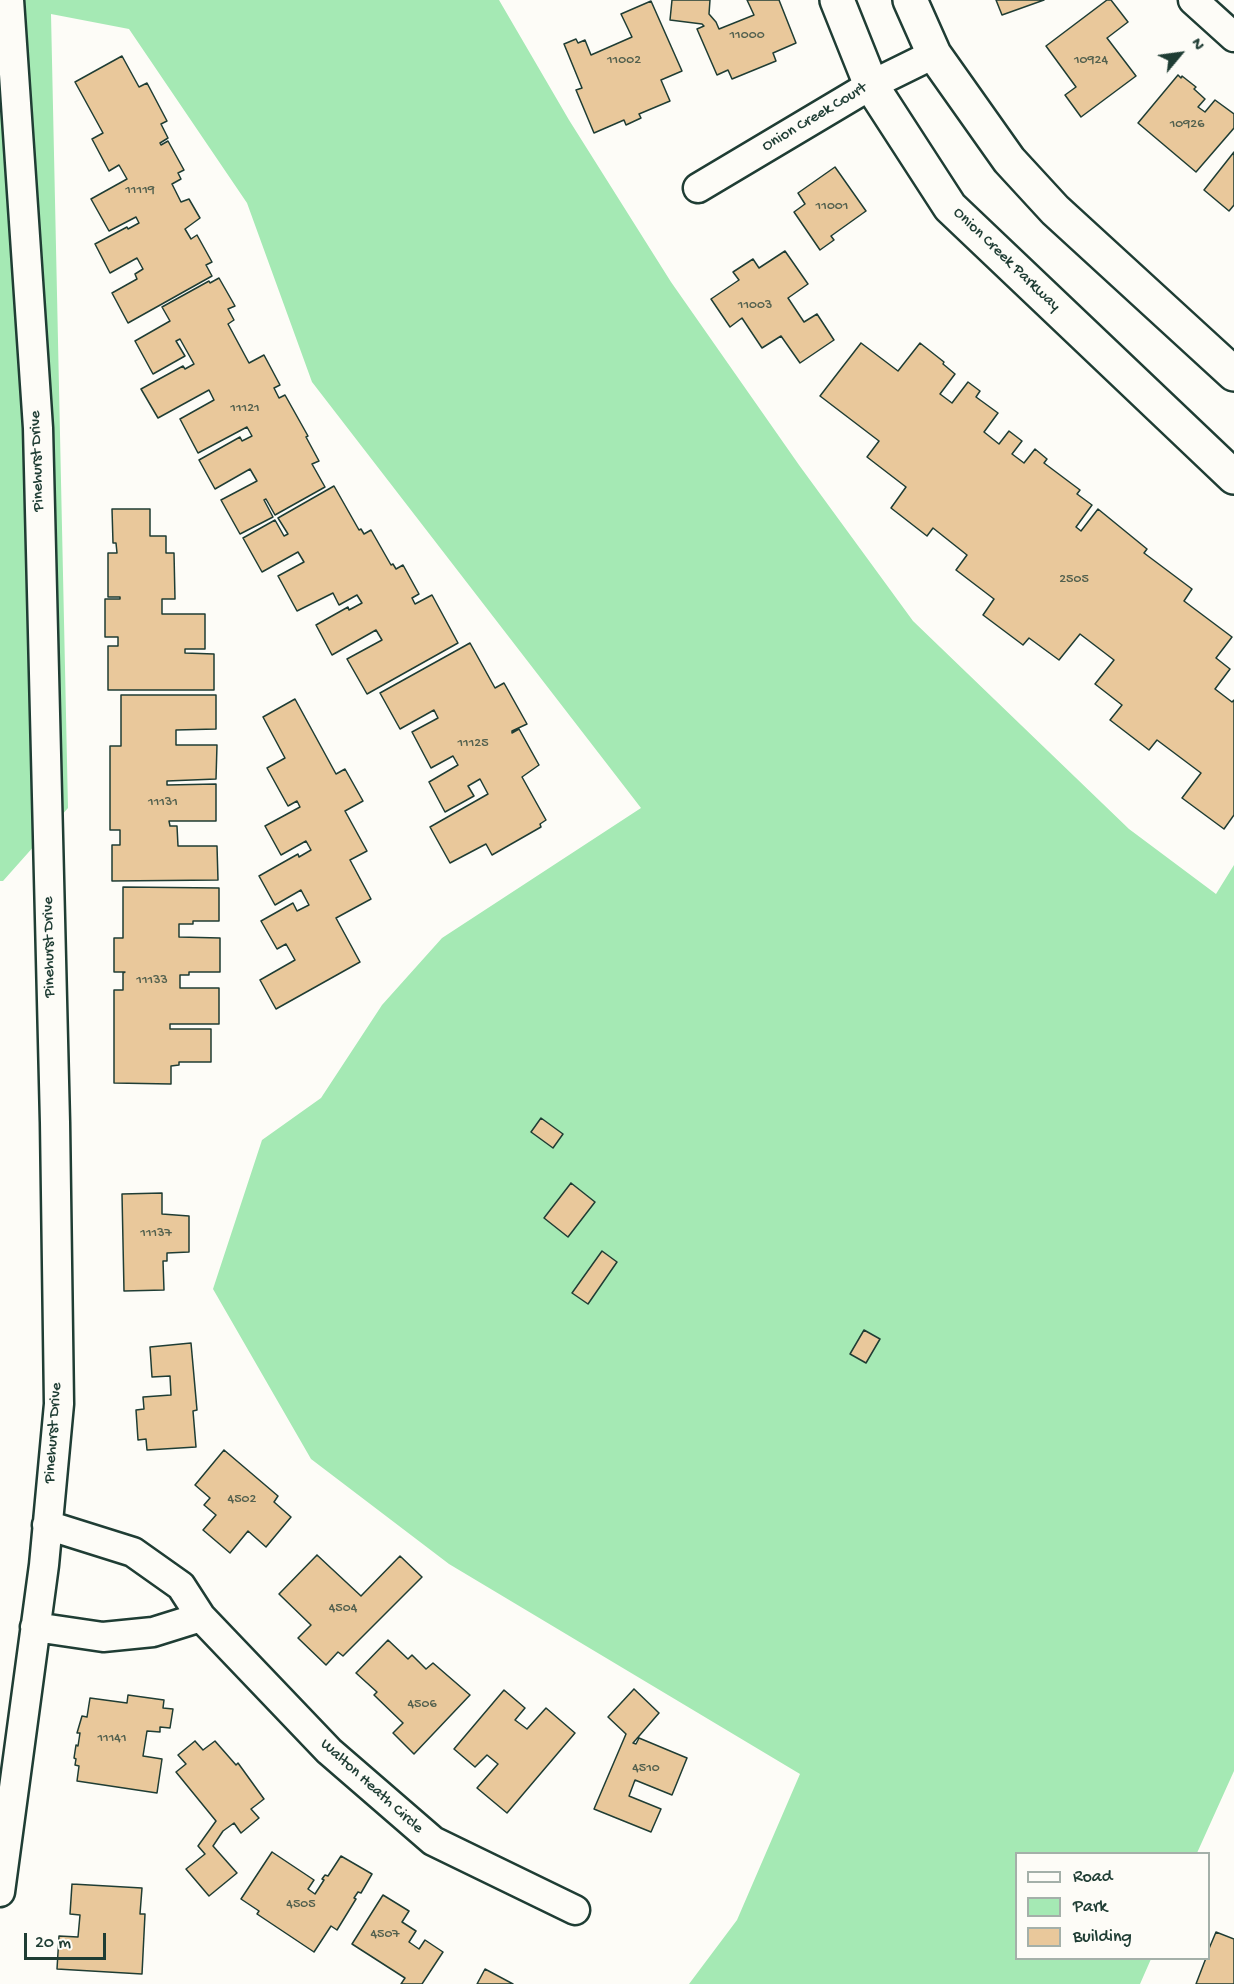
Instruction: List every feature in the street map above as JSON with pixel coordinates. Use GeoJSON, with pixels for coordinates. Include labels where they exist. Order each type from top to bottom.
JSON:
{"type":"FeatureCollection","features":[{"type":"Feature","properties":{"kind":"street","name":"Pinehurst Drive"},"geometry":{"type":"LineString","coordinates":[[0,1892],[36,1627],[59,1404],[55,1122],[38,428],[9,0]]}},
{"type":"Feature","properties":{"kind":"street","name":"Onion Creek Parkway"},"geometry":{"type":"LineString","coordinates":[[837,0],[871,85],[950,207],[1234,477]]}},
{"type":"Feature","properties":{"kind":"street"},"geometry":{"type":"LineString","coordinates":[[910,0],[934,54],[1009,160],[1055,210],[1234,374]]}},
{"type":"Feature","properties":{"kind":"street"},"geometry":{"type":"LineString","coordinates":[[1193,0],[1234,37]]}},
{"type":"Feature","properties":{"kind":"street","name":"Onion Creek Court"},"geometry":{"type":"LineString","coordinates":[[698,188],[871,85],[934,54]]}},
{"type":"Feature","properties":{"kind":"street","name":"Walton Heath Circle"},"geometry":{"type":"LineString","coordinates":[[47,1525],[133,1552],[181,1586],[201,1617],[329,1751],[433,1841],[575,1910]]}},
{"type":"Feature","properties":{"kind":"street"},"geometry":{"type":"LineString","coordinates":[[36,1627],[103,1637],[153,1632],[201,1617]]}},
{"type":"Feature","properties":{"kind":"green space"},"geometry":{"type":"Polygon","coordinates":[[[0,0],[499,0],[569,120],[671,282],[799,465],[913,621],[1129,829],[1216,894],[1234,865],[1234,1771],[1197,1852],[1015,1852],[1015,1960],[1151,1960],[1140,1984],[689,1984],[737,1920],[800,1774],[449,1564],[311,1459],[213,1289],[262,1140],[321,1098],[382,1005],[442,938],[641,808],[312,382],[247,203],[129,29],[51,14],[68,808],[3,881],[0,881],[0,0]]]}},
{"type":"Feature","properties":{"kind":"building"},"geometry":{"type":"Polygon","coordinates":[[[672,0],[710,0],[709,14],[719,29],[754,15],[747,0],[779,0],[796,43],[773,53],[776,61],[732,79],[728,70],[717,75],[697,29],[704,26],[670,20],[672,0]]]}},
{"type":"Feature","properties":{"kind":"building"},"geometry":{"type":"Polygon","coordinates":[[[996,0],[1044,0],[1002,15],[996,0]]]}},
{"type":"Feature","properties":{"kind":"building"},"geometry":{"type":"Polygon","coordinates":[[[1107,0],[1111,0],[1128,22],[1107,38],[1136,76],[1081,117],[1065,95],[1076,87],[1046,46],[1107,0]]]}},
{"type":"Feature","properties":{"kind":"building"},"geometry":{"type":"Polygon","coordinates":[[[651,1],[682,71],[661,80],[670,101],[639,114],[641,118],[626,125],[624,120],[594,133],[576,90],[582,88],[564,44],[576,39],[578,43],[585,40],[591,55],[632,37],[621,14],[651,1]]]}},
{"type":"Feature","properties":{"kind":"building"},"geometry":{"type":"Polygon","coordinates":[[[122,56],[139,87],[147,83],[167,121],[161,124],[168,138],[160,143],[161,145],[168,141],[184,170],[178,173],[181,179],[172,184],[181,202],[189,199],[200,218],[185,229],[191,239],[197,235],[212,262],[206,265],[212,276],[128,323],[112,293],[137,279],[135,274],[143,269],[137,258],[110,273],[95,244],[139,223],[136,217],[109,231],[91,199],[127,179],[119,165],[109,171],[92,139],[103,133],[75,82],[122,56]]]}},
{"type":"Feature","properties":{"kind":"building"},"geometry":{"type":"Polygon","coordinates":[[[1178,75],[1196,87],[1194,89],[1205,99],[1198,107],[1205,112],[1215,100],[1234,114],[1234,128],[1196,172],[1138,123],[1178,75]]]}},
{"type":"Feature","properties":{"kind":"building"},"geometry":{"type":"Polygon","coordinates":[[[1234,152],[1234,205],[1229,211],[1204,190],[1234,152]]]}},
{"type":"Feature","properties":{"kind":"building"},"geometry":{"type":"Polygon","coordinates":[[[835,167],[866,211],[831,236],[834,240],[820,250],[794,212],[805,204],[798,193],[835,167]]]}},
{"type":"Feature","properties":{"kind":"building"},"geometry":{"type":"Polygon","coordinates":[[[785,251],[808,284],[788,298],[804,322],[817,314],[834,340],[800,363],[781,336],[762,348],[742,318],[730,327],[711,299],[739,280],[733,272],[753,259],[759,268],[785,251]]]}},
{"type":"Feature","properties":{"kind":"building"},"geometry":{"type":"Polygon","coordinates":[[[219,278],[235,306],[228,309],[234,320],[228,324],[249,363],[264,355],[280,385],[274,388],[279,398],[285,395],[308,436],[306,437],[319,461],[312,464],[325,487],[275,515],[266,499],[264,500],[273,517],[240,534],[221,500],[257,481],[250,469],[215,489],[199,460],[240,437],[242,441],[252,436],[247,427],[198,453],[180,419],[214,400],[209,390],[158,418],[141,389],[183,366],[185,369],[194,364],[180,339],[176,341],[185,356],[153,374],[135,341],[170,321],[162,307],[209,281],[210,283],[219,278]]]}},
{"type":"Feature","properties":{"kind":"building"},"geometry":{"type":"Polygon","coordinates":[[[861,343],[898,371],[920,343],[944,362],[943,364],[955,374],[940,394],[952,403],[968,382],[980,391],[976,397],[998,413],[984,432],[999,444],[1009,431],[1022,441],[1012,454],[1024,463],[1035,449],[1047,459],[1044,463],[1080,490],[1077,494],[1092,505],[1076,527],[1081,531],[1098,509],[1147,549],[1144,553],[1192,589],[1184,601],[1232,637],[1216,658],[1230,669],[1215,689],[1232,702],[1234,700],[1234,815],[1224,829],[1182,798],[1201,773],[1157,740],[1149,750],[1110,720],[1122,705],[1095,684],[1114,660],[1080,634],[1059,660],[1029,638],[1023,645],[983,615],[994,599],[956,570],[967,555],[933,528],[927,536],[891,508],[906,487],[867,457],[879,441],[820,396],[861,343]]]}},
{"type":"Feature","properties":{"kind":"building"},"geometry":{"type":"Polygon","coordinates":[[[334,486],[359,530],[361,529],[364,534],[371,530],[391,565],[393,564],[396,569],[403,565],[419,594],[412,598],[415,604],[432,595],[458,643],[367,694],[347,659],[382,640],[376,630],[332,655],[316,625],[348,607],[349,610],[362,603],[357,595],[339,605],[333,593],[297,611],[278,576],[304,562],[298,552],[262,572],[243,538],[275,520],[284,536],[288,534],[278,518],[334,486]]]}},
{"type":"Feature","properties":{"kind":"building"},"geometry":{"type":"Polygon","coordinates":[[[112,509],[150,509],[150,536],[166,536],[166,553],[174,553],[175,599],[162,599],[162,614],[205,614],[205,649],[185,649],[185,653],[214,654],[214,690],[108,690],[108,646],[118,646],[118,637],[105,637],[105,599],[120,599],[120,597],[108,597],[108,553],[117,553],[116,543],[113,543],[112,509]]]}},
{"type":"Feature","properties":{"kind":"building"},"geometry":{"type":"Polygon","coordinates":[[[470,643],[495,688],[504,683],[527,724],[512,733],[519,729],[539,765],[522,777],[546,820],[540,824],[541,827],[492,855],[486,844],[450,863],[430,827],[488,794],[480,779],[468,786],[474,796],[445,812],[429,782],[458,765],[453,756],[431,768],[412,732],[438,718],[434,710],[400,729],[380,693],[470,643]]]}},
{"type":"Feature","properties":{"kind":"building"},"geometry":{"type":"Polygon","coordinates":[[[121,695],[216,695],[216,729],[176,730],[176,745],[217,745],[216,779],[167,781],[167,785],[216,784],[216,821],[169,821],[170,826],[177,826],[178,846],[217,846],[218,880],[112,881],[112,845],[120,845],[120,830],[110,830],[110,746],[121,746],[121,695]]]}},
{"type":"Feature","properties":{"kind":"building"},"geometry":{"type":"Polygon","coordinates":[[[295,699],[336,774],[345,769],[363,801],[345,811],[367,851],[350,860],[371,899],[336,918],[360,962],[276,1009],[260,980],[295,960],[286,944],[277,949],[261,921],[293,903],[297,911],[309,905],[301,890],[275,905],[259,876],[298,854],[299,857],[311,850],[306,841],[281,855],[265,826],[300,807],[297,801],[288,806],[267,768],[285,758],[263,717],[295,699]]]}},
{"type":"Feature","properties":{"kind":"building"},"geometry":{"type":"Polygon","coordinates":[[[123,887],[219,888],[219,921],[193,921],[193,924],[179,924],[179,937],[220,938],[220,972],[189,972],[189,975],[180,975],[180,988],[219,988],[219,1024],[170,1024],[170,1029],[211,1029],[211,1062],[179,1062],[179,1065],[171,1066],[171,1084],[114,1083],[114,990],[123,990],[123,973],[125,972],[114,972],[114,938],[123,938],[123,887]]]}},
{"type":"Feature","properties":{"kind":"building"},"geometry":{"type":"Polygon","coordinates":[[[541,1118],[563,1134],[553,1148],[531,1132],[541,1118]]]}},
{"type":"Feature","properties":{"kind":"building"},"geometry":{"type":"Polygon","coordinates":[[[571,1183],[595,1202],[568,1237],[544,1218],[571,1183]]]}},
{"type":"Feature","properties":{"kind":"building"},"geometry":{"type":"Polygon","coordinates":[[[162,1193],[162,1214],[189,1216],[189,1252],[167,1253],[167,1261],[163,1261],[164,1290],[124,1291],[122,1194],[162,1193]]]}},
{"type":"Feature","properties":{"kind":"building"},"geometry":{"type":"Polygon","coordinates":[[[602,1251],[617,1262],[588,1304],[572,1293],[602,1251]]]}},
{"type":"Feature","properties":{"kind":"building"},"geometry":{"type":"Polygon","coordinates":[[[864,1330],[880,1339],[866,1363],[850,1354],[864,1330]]]}},
{"type":"Feature","properties":{"kind":"building"},"geometry":{"type":"Polygon","coordinates":[[[191,1343],[197,1410],[193,1411],[196,1447],[147,1450],[146,1439],[138,1440],[136,1410],[144,1409],[143,1397],[171,1395],[170,1376],[152,1377],[150,1347],[191,1343]]]}},
{"type":"Feature","properties":{"kind":"building"},"geometry":{"type":"Polygon","coordinates":[[[224,1450],[278,1496],[274,1502],[291,1517],[266,1547],[248,1531],[230,1553],[203,1530],[216,1515],[204,1505],[210,1498],[195,1485],[224,1450]]]}},
{"type":"Feature","properties":{"kind":"building"},"geometry":{"type":"Polygon","coordinates":[[[317,1555],[361,1596],[400,1556],[422,1577],[343,1656],[338,1652],[326,1665],[298,1638],[311,1625],[279,1594],[317,1555]]]}},
{"type":"Feature","properties":{"kind":"building"},"geometry":{"type":"Polygon","coordinates":[[[388,1640],[408,1659],[412,1655],[426,1669],[433,1663],[470,1695],[414,1754],[393,1733],[403,1723],[374,1695],[377,1692],[356,1673],[388,1640]]]}},
{"type":"Feature","properties":{"kind":"building"},"geometry":{"type":"Polygon","coordinates":[[[634,1689],[659,1713],[633,1743],[636,1744],[639,1738],[687,1758],[672,1795],[635,1780],[629,1796],[661,1809],[651,1832],[594,1809],[626,1734],[608,1717],[634,1689]]]}},
{"type":"Feature","properties":{"kind":"building"},"geometry":{"type":"Polygon","coordinates":[[[504,1690],[525,1708],[515,1720],[527,1729],[546,1708],[575,1733],[507,1813],[477,1788],[498,1764],[487,1755],[475,1767],[454,1749],[504,1690]]]}},
{"type":"Feature","properties":{"kind":"building"},"geometry":{"type":"Polygon","coordinates":[[[128,1695],[164,1700],[163,1708],[173,1709],[170,1728],[160,1727],[160,1732],[147,1731],[143,1756],[162,1759],[157,1793],[77,1781],[79,1766],[75,1765],[76,1759],[74,1758],[80,1733],[77,1733],[82,1716],[87,1717],[90,1698],[127,1703],[128,1695]]]}},
{"type":"Feature","properties":{"kind":"building"},"geometry":{"type":"Polygon","coordinates":[[[195,1741],[203,1750],[215,1741],[236,1765],[238,1763],[264,1799],[251,1809],[259,1818],[241,1833],[234,1823],[223,1831],[213,1846],[237,1873],[209,1896],[186,1869],[205,1854],[198,1846],[216,1821],[176,1772],[186,1764],[178,1755],[195,1741]]]}},
{"type":"Feature","properties":{"kind":"building"},"geometry":{"type":"Polygon","coordinates":[[[272,1852],[314,1880],[308,1889],[315,1894],[324,1880],[322,1879],[325,1875],[328,1876],[341,1856],[372,1874],[361,1893],[358,1892],[354,1898],[356,1899],[337,1930],[331,1926],[314,1952],[257,1914],[259,1911],[241,1899],[272,1852]]]}},
{"type":"Feature","properties":{"kind":"building"},"geometry":{"type":"Polygon","coordinates":[[[72,1884],[142,1888],[140,1914],[145,1914],[142,1974],[57,1969],[59,1936],[78,1937],[80,1915],[70,1914],[72,1884]]]}},
{"type":"Feature","properties":{"kind":"building"},"geometry":{"type":"Polygon","coordinates":[[[383,1895],[409,1911],[402,1922],[416,1931],[409,1942],[419,1949],[425,1940],[443,1952],[422,1984],[401,1984],[405,1978],[352,1944],[383,1895]]]}},
{"type":"Feature","properties":{"kind":"building"},"geometry":{"type":"Polygon","coordinates":[[[1216,1932],[1234,1939],[1234,1984],[1196,1984],[1205,1960],[1210,1960],[1210,1946],[1216,1932]]]}},
{"type":"Feature","properties":{"kind":"building"},"geometry":{"type":"Polygon","coordinates":[[[485,1969],[513,1984],[477,1984],[485,1969]]]}}]}
